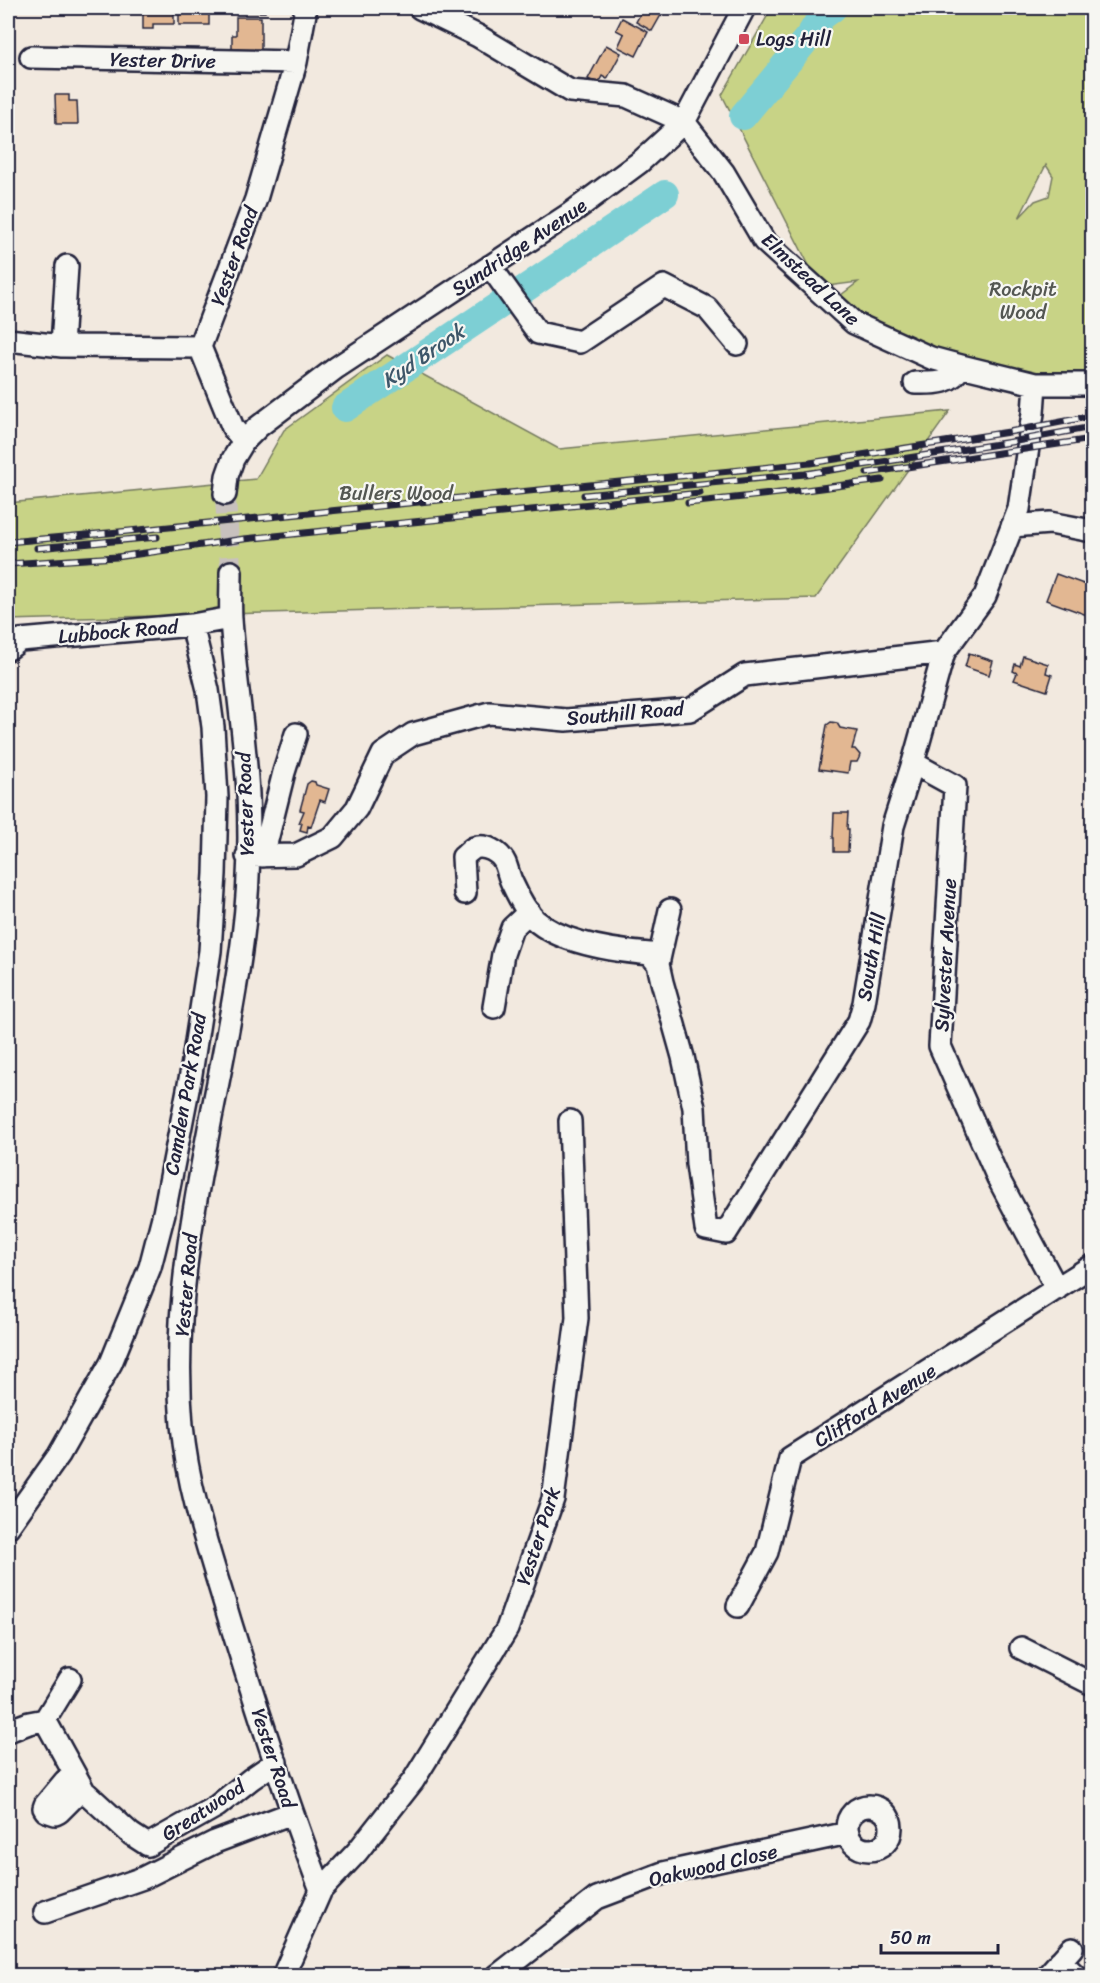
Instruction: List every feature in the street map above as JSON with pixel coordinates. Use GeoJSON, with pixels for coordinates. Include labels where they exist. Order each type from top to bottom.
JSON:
{"type":"FeatureCollection","features":[{"type":"Feature","properties":{"kind":"street","name":"Yester Road"},"geometry":{"type":"LineString","coordinates":[[200,347],[256,199],[296,62],[306,8]]}},
{"type":"Feature","properties":{"kind":"street"},"geometry":{"type":"LineString","coordinates":[[420,8],[478,36],[570,91],[626,96],[684,122]]}},
{"type":"Feature","properties":{"kind":"street","name":"Sundridge Avenue"},"geometry":{"type":"LineString","coordinates":[[244,441],[258,427],[336,368],[571,213],[640,162],[684,122],[744,8]]}},
{"type":"Feature","properties":{"kind":"street","name":"Yester Drive"},"geometry":{"type":"LineString","coordinates":[[31,57],[296,62]]}},
{"type":"Feature","properties":{"kind":"street","name":"Elmstead Lane"},"geometry":{"type":"LineString","coordinates":[[684,122],[724,172],[764,242],[854,323],[931,358],[961,366],[1035,384],[1092,384]]}},
{"type":"Feature","properties":{"kind":"street"},"geometry":{"type":"LineString","coordinates":[[62,346],[67,266]]}},
{"type":"Feature","properties":{"kind":"street"},"geometry":{"type":"LineString","coordinates":[[490,266],[538,333],[580,342],[664,286],[707,308],[737,344]]}},
{"type":"Feature","properties":{"kind":"street"},"geometry":{"type":"LineString","coordinates":[[8,340],[62,346],[200,347],[232,428],[244,441],[233,459],[227,476],[225,494]]}},
{"type":"Feature","properties":{"kind":"street"},"geometry":{"type":"LineString","coordinates":[[915,383],[947,381],[957,373],[961,366]]}},
{"type":"Feature","properties":{"kind":"street"},"geometry":{"type":"LineString","coordinates":[[944,652],[985,596],[1019,509],[1035,384]]}},
{"type":"Feature","properties":{"kind":"street"},"geometry":{"type":"LineString","coordinates":[[1012,526],[1050,523],[1092,531]]}},
{"type":"Feature","properties":{"kind":"street","name":"Yester Road"},"geometry":{"type":"LineString","coordinates":[[231,572],[231,618],[255,856],[242,945],[193,1210],[182,1325],[180,1372],[182,1426],[205,1543],[292,1813],[321,1890]]}},
{"type":"Feature","properties":{"kind":"street","name":"Lubbock Road"},"geometry":{"type":"LineString","coordinates":[[8,649],[20,640],[192,625],[231,618]]}},
{"type":"Feature","properties":{"kind":"street","name":"Camden Park Road"},"geometry":{"type":"LineString","coordinates":[[8,1527],[59,1455],[111,1364],[150,1267],[164,1213],[191,1074],[210,951],[215,874],[217,797],[213,726],[208,690],[192,625]]}},
{"type":"Feature","properties":{"kind":"street","name":"South Hill"},"geometry":{"type":"LineString","coordinates":[[658,964],[694,1108],[697,1164],[706,1228],[726,1233],[859,1021],[864,1003],[892,826],[913,763],[944,652]]}},
{"type":"Feature","properties":{"kind":"street","name":"Southill Road"},"geometry":{"type":"LineString","coordinates":[[255,856],[296,855],[333,837],[357,808],[383,754],[413,735],[489,713],[566,720],[690,710],[745,675],[944,652]]}},
{"type":"Feature","properties":{"kind":"street"},"geometry":{"type":"LineString","coordinates":[[255,856],[296,734]]}},
{"type":"Feature","properties":{"kind":"street","name":"Sylvester Avenue"},"geometry":{"type":"LineString","coordinates":[[913,763],[955,786],[940,1046],[998,1178],[1057,1289]]}},
{"type":"Feature","properties":{"kind":"street"},"geometry":{"type":"LineString","coordinates":[[465,893],[463,857],[473,849],[485,847],[494,851],[504,861],[511,882],[534,919],[554,932],[590,944],[650,954],[658,964]]}},
{"type":"Feature","properties":{"kind":"street"},"geometry":{"type":"LineString","coordinates":[[658,964],[670,910]]}},
{"type":"Feature","properties":{"kind":"street"},"geometry":{"type":"LineString","coordinates":[[494,1007],[502,954],[512,928],[529,912]]}},
{"type":"Feature","properties":{"kind":"street","name":"Yester Park"},"geometry":{"type":"LineString","coordinates":[[321,1890],[357,1852],[413,1781],[507,1629],[553,1499],[577,1318],[570,1121]]}},
{"type":"Feature","properties":{"kind":"street","name":"Clifford Avenue"},"geometry":{"type":"LineString","coordinates":[[738,1606],[767,1552],[790,1458],[1092,1266]]}},
{"type":"Feature","properties":{"kind":"street"},"geometry":{"type":"LineString","coordinates":[[1022,1647],[1092,1684]]}},
{"type":"Feature","properties":{"kind":"street"},"geometry":{"type":"LineString","coordinates":[[8,1731],[45,1720],[70,1679]]}},
{"type":"Feature","properties":{"kind":"street","name":"Greatwood"},"geometry":{"type":"LineString","coordinates":[[45,1720],[74,1785],[131,1834],[148,1845],[217,1806],[250,1779],[276,1762]]}},
{"type":"Feature","properties":{"kind":"street"},"geometry":{"type":"LineString","coordinates":[[45,1912],[143,1878],[215,1842],[292,1813]]}},
{"type":"Feature","properties":{"kind":"street","name":"Oakwood Close"},"geometry":{"type":"LineString","coordinates":[[497,1976],[597,1898],[663,1873],[848,1833]]}},
{"type":"Feature","properties":{"kind":"street"},"geometry":{"type":"LineString","coordinates":[[289,1972],[321,1890]]}},
{"type":"Feature","properties":{"kind":"street"},"geometry":{"type":"LineString","coordinates":[[1060,1961],[1076,1976]]}},
{"type":"Feature","properties":{"kind":"green space","name":"Rockpit Wood"},"geometry":{"type":"Polygon","coordinates":[[[772,8],[1092,8],[1092,374],[1036,376],[932,347],[860,315],[841,295],[858,282],[820,287],[722,95],[772,8]],[[1046,165],[1019,218],[1035,201],[1049,196],[1053,176],[1046,165]]]}},
{"type":"Feature","properties":{"kind":"green space","name":"Bullers Wood"},"geometry":{"type":"Polygon","coordinates":[[[387,355],[559,449],[950,411],[816,598],[8,620],[8,503],[256,479],[284,430],[387,355]]]}},
{"type":"Feature","properties":{"kind":"building"},"geometry":{"type":"Polygon","coordinates":[[[143,8],[174,8],[174,24],[153,24],[153,29],[143,29],[143,8]]]}},
{"type":"Feature","properties":{"kind":"building"},"geometry":{"type":"Polygon","coordinates":[[[179,8],[209,8],[209,25],[179,25],[179,8]]]}},
{"type":"Feature","properties":{"kind":"building"},"geometry":{"type":"Polygon","coordinates":[[[243,8],[265,8],[265,12],[243,12],[243,8]]]}},
{"type":"Feature","properties":{"kind":"building"},"geometry":{"type":"Polygon","coordinates":[[[639,8],[665,8],[652,31],[636,22],[643,9],[639,8]]]}},
{"type":"Feature","properties":{"kind":"building"},"geometry":{"type":"Polygon","coordinates":[[[236,17],[261,17],[261,50],[232,50],[232,35],[236,35],[236,17]]]}},
{"type":"Feature","properties":{"kind":"building"},"geometry":{"type":"Polygon","coordinates":[[[622,18],[648,32],[636,56],[618,47],[624,34],[616,30],[622,18]]]}},
{"type":"Feature","properties":{"kind":"building"},"geometry":{"type":"Polygon","coordinates":[[[606,45],[621,53],[607,79],[602,76],[598,84],[588,79],[606,45]]]}},
{"type":"Feature","properties":{"kind":"building"},"geometry":{"type":"Polygon","coordinates":[[[55,95],[69,95],[69,101],[77,101],[78,124],[56,124],[55,95]]]}},
{"type":"Feature","properties":{"kind":"building"},"geometry":{"type":"Polygon","coordinates":[[[1056,574],[1092,587],[1092,599],[1087,615],[1046,600],[1056,574]]]}},
{"type":"Feature","properties":{"kind":"building"},"geometry":{"type":"Polygon","coordinates":[[[969,653],[993,661],[989,675],[965,667],[969,653]]]}},
{"type":"Feature","properties":{"kind":"building"},"geometry":{"type":"Polygon","coordinates":[[[1023,656],[1048,664],[1046,673],[1052,675],[1047,691],[1014,680],[1017,673],[1013,671],[1015,664],[1020,666],[1023,656]]]}},
{"type":"Feature","properties":{"kind":"building"},"geometry":{"type":"Polygon","coordinates":[[[831,722],[837,723],[840,728],[857,731],[852,749],[860,755],[857,762],[850,762],[848,773],[819,769],[827,725],[831,722]]]}},
{"type":"Feature","properties":{"kind":"building"},"geometry":{"type":"Polygon","coordinates":[[[311,781],[329,789],[325,802],[320,800],[311,827],[308,826],[307,832],[300,830],[302,823],[299,823],[304,811],[300,810],[307,784],[311,781]]]}},
{"type":"Feature","properties":{"kind":"building"},"geometry":{"type":"Polygon","coordinates":[[[834,813],[848,813],[848,852],[834,852],[834,813]]]}},
{"type":"Feature","properties":{"kind":"waterway","name":"Kyd Brook"},"geometry":{"type":"LineString","coordinates":[[743,116],[810,35],[821,17],[833,8]]}},
{"type":"Feature","properties":{"kind":"waterway","name":"Kyd Brook"},"geometry":{"type":"LineString","coordinates":[[523,290],[665,194]]}},
{"type":"Feature","properties":{"kind":"waterway","name":"Kyd Brook"},"geometry":{"type":"LineString","coordinates":[[345,408],[501,304]]}},
{"type":"Feature","properties":{"kind":"tunnel"},"geometry":{"type":"LineString","coordinates":[[225,494],[231,572]]}},
{"type":"Feature","properties":{"kind":"railway"},"geometry":{"type":"LineString","coordinates":[[8,542],[810,463],[1009,432],[1092,416]]}},
{"type":"Feature","properties":{"kind":"railway"},"geometry":{"type":"LineString","coordinates":[[584,495],[805,474],[1092,427]]}},
{"type":"Feature","properties":{"kind":"railway"},"geometry":{"type":"LineString","coordinates":[[867,473],[1092,439]]}},
{"type":"Feature","properties":{"kind":"railway"},"geometry":{"type":"LineString","coordinates":[[688,503],[882,480]]}},
{"type":"Feature","properties":{"kind":"railway"},"geometry":{"type":"LineString","coordinates":[[8,564],[117,557],[244,539],[700,493]]}},
{"type":"Feature","properties":{"kind":"railway"},"geometry":{"type":"LineString","coordinates":[[37,548],[157,537]]}},
{"type":"Feature","properties":{"kind":"place","name":"Logs Hill"},"geometry":{"type":"Point","coordinates":[744,39]}}]}
